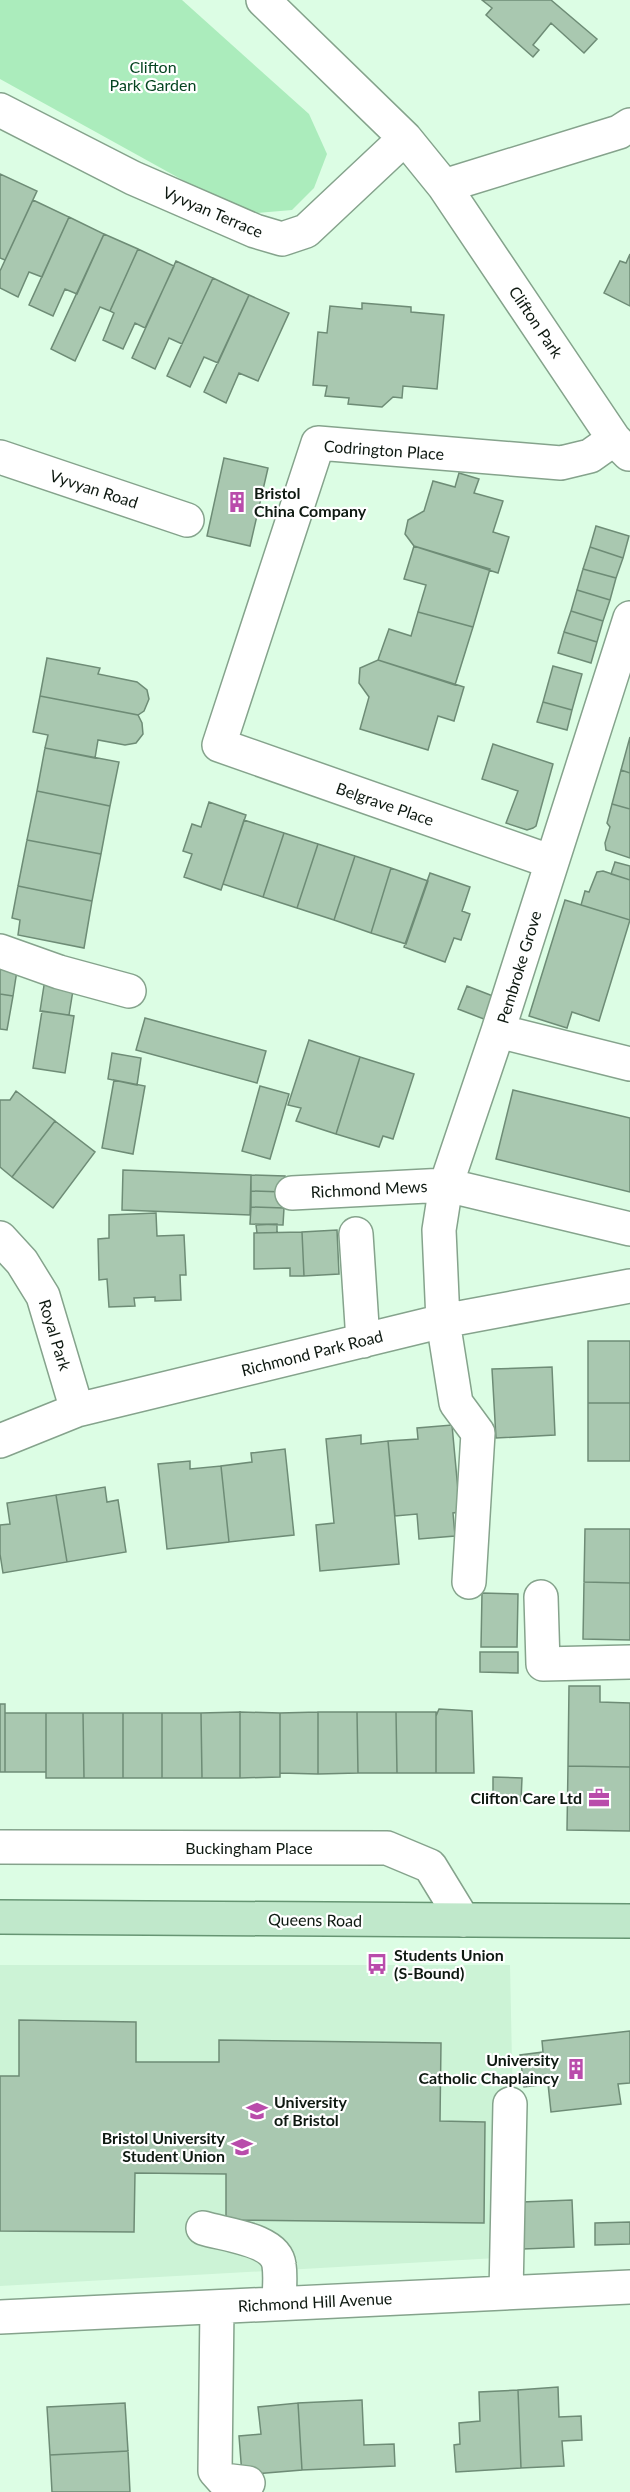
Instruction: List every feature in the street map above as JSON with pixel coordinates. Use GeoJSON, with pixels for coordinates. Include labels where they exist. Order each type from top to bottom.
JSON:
{"type":"FeatureCollection","features":[{"type":"Feature","properties":{"kind":"main road","name":"Queens Road"},"geometry":{"type":"LineString","coordinates":[[0,1917],[630,1921]]}},
{"type":"Feature","properties":{"kind":"street","name":"Clifton Park"},"geometry":{"type":"LineString","coordinates":[[262,0],[405,138],[444,186],[622,447]]}},
{"type":"Feature","properties":{"kind":"street","name":"Vyvyan Terrace"},"geometry":{"type":"LineString","coordinates":[[0,110],[133,178],[255,231],[282,239],[306,231],[405,138]]}},
{"type":"Feature","properties":{"kind":"street"},"geometry":{"type":"LineString","coordinates":[[444,186],[619,132],[630,125]]}},
{"type":"Feature","properties":{"kind":"street","name":"Codrington Place"},"geometry":{"type":"LineString","coordinates":[[219,745],[318,443],[561,463],[622,447]]}},
{"type":"Feature","properties":{"kind":"street","name":"Vyvyan Road"},"geometry":{"type":"LineString","coordinates":[[0,457],[188,520]]}},
{"type":"Feature","properties":{"kind":"street","name":"Pembroke Grove"},"geometry":{"type":"LineString","coordinates":[[469,1582],[478,1433],[456,1402],[443,1321],[439,1230],[446,1185],[498,1031],[630,618]]}},
{"type":"Feature","properties":{"kind":"street","name":"Belgrave Place"},"geometry":{"type":"LineString","coordinates":[[219,745],[552,862]]}},
{"type":"Feature","properties":{"kind":"street"},"geometry":{"type":"LineString","coordinates":[[0,951],[58,972],[129,991]]}},
{"type":"Feature","properties":{"kind":"street"},"geometry":{"type":"LineString","coordinates":[[498,1031],[630,1064]]}},
{"type":"Feature","properties":{"kind":"street","name":"Richmond Mews"},"geometry":{"type":"LineString","coordinates":[[292,1193],[446,1185],[630,1229]]}},
{"type":"Feature","properties":{"kind":"street"},"geometry":{"type":"LineString","coordinates":[[356,1234],[363,1341]]}},
{"type":"Feature","properties":{"kind":"street","name":"Royal Park"},"geometry":{"type":"LineString","coordinates":[[0,1238],[22,1262],[43,1296],[77,1410]]}},
{"type":"Feature","properties":{"kind":"street","name":"Richmond Park Road"},"geometry":{"type":"LineString","coordinates":[[0,1440],[77,1410],[443,1321],[630,1286]]}},
{"type":"Feature","properties":{"kind":"street"},"geometry":{"type":"LineString","coordinates":[[542,1597],[543,1664],[630,1662]]}},
{"type":"Feature","properties":{"kind":"street","name":"Buckingham Place"},"geometry":{"type":"LineString","coordinates":[[0,1847],[387,1848],[430,1866],[463,1920]]}},
{"type":"Feature","properties":{"kind":"street"},"geometry":{"type":"LineString","coordinates":[[507,2293],[510,2104]]}},
{"type":"Feature","properties":{"kind":"street"},"geometry":{"type":"LineString","coordinates":[[203,2228],[261,2243],[273,2250],[279,2263],[279,2303]]}},
{"type":"Feature","properties":{"kind":"street","name":"Richmond Hill Avenue"},"geometry":{"type":"LineString","coordinates":[[0,2317],[630,2287]]}},
{"type":"Feature","properties":{"kind":"street"},"geometry":{"type":"LineString","coordinates":[[217,2307],[215,2470],[223,2480],[248,2483]]}},
{"type":"Feature","properties":{"kind":"shaded area","name":"University of Bristol"},"geometry":{"type":"Polygon","coordinates":[[[0,1965],[510,1965],[516,2257],[0,2286],[0,1965]]]}},
{"type":"Feature","properties":{"kind":"green space","name":"Clifton Park Garden"},"geometry":{"type":"Polygon","coordinates":[[[0,0],[182,0],[309,114],[327,154],[314,188],[292,210],[244,214],[0,79],[0,0]]]}},
{"type":"Feature","properties":{"kind":"building"},"geometry":{"type":"Polygon","coordinates":[[[482,0],[551,0],[597,39],[584,53],[551,23],[533,45],[539,50],[533,57],[486,15],[492,8],[482,0]]]}},
{"type":"Feature","properties":{"kind":"building"},"geometry":{"type":"Polygon","coordinates":[[[0,174],[37,191],[5,260],[0,258],[0,174]]]}},
{"type":"Feature","properties":{"kind":"building"},"geometry":{"type":"Polygon","coordinates":[[[33,200],[69,217],[42,277],[29,272],[18,297],[0,288],[0,271],[33,200]]]}},
{"type":"Feature","properties":{"kind":"building"},"geometry":{"type":"Polygon","coordinates":[[[69,217],[104,234],[77,294],[65,289],[53,316],[29,305],[69,217]]]}},
{"type":"Feature","properties":{"kind":"building"},"geometry":{"type":"Polygon","coordinates":[[[104,234],[138,249],[110,311],[100,307],[75,361],[51,349],[104,234]]]}},
{"type":"Feature","properties":{"kind":"building"},"geometry":{"type":"Polygon","coordinates":[[[138,249],[174,266],[145,328],[135,323],[123,349],[103,340],[114,313],[110,311],[138,249]]]}},
{"type":"Feature","properties":{"kind":"building"},"geometry":{"type":"Polygon","coordinates":[[[630,254],[630,306],[604,293],[620,261],[626,263],[630,254]]]}},
{"type":"Feature","properties":{"kind":"building"},"geometry":{"type":"Polygon","coordinates":[[[176,261],[213,278],[182,344],[169,338],[155,369],[132,358],[176,261]]]}},
{"type":"Feature","properties":{"kind":"building"},"geometry":{"type":"Polygon","coordinates":[[[213,278],[249,295],[218,363],[204,357],[190,387],[167,376],[213,278]]]}},
{"type":"Feature","properties":{"kind":"building"},"geometry":{"type":"Polygon","coordinates":[[[249,295],[289,313],[258,381],[239,373],[226,403],[204,392],[249,295]]]}},
{"type":"Feature","properties":{"kind":"building"},"geometry":{"type":"Polygon","coordinates":[[[362,303],[411,307],[411,312],[444,315],[437,389],[403,386],[402,398],[393,397],[382,407],[348,404],[349,398],[325,396],[327,386],[313,385],[318,332],[327,333],[330,306],[362,309],[362,303]]]}},
{"type":"Feature","properties":{"kind":"building","name":"Bristol China Company"},"geometry":{"type":"Polygon","coordinates":[[[224,458],[268,468],[250,546],[207,536],[224,458]]]}},
{"type":"Feature","properties":{"kind":"building"},"geometry":{"type":"Polygon","coordinates":[[[459,473],[479,479],[474,493],[503,501],[493,532],[509,537],[498,573],[414,546],[405,534],[408,520],[424,511],[433,481],[455,487],[459,473]]]}},
{"type":"Feature","properties":{"kind":"building"},"geometry":{"type":"Polygon","coordinates":[[[596,526],[629,536],[623,558],[590,547],[596,526]]]}},
{"type":"Feature","properties":{"kind":"building"},"geometry":{"type":"Polygon","coordinates":[[[414,546],[490,569],[473,627],[418,612],[426,585],[404,579],[414,546]]]}},
{"type":"Feature","properties":{"kind":"building"},"geometry":{"type":"Polygon","coordinates":[[[590,547],[623,558],[616,578],[583,569],[590,547]]]}},
{"type":"Feature","properties":{"kind":"building"},"geometry":{"type":"Polygon","coordinates":[[[583,569],[616,578],[610,600],[577,590],[583,569]]]}},
{"type":"Feature","properties":{"kind":"building"},"geometry":{"type":"Polygon","coordinates":[[[577,590],[610,600],[603,621],[571,611],[577,590]]]}},
{"type":"Feature","properties":{"kind":"building"},"geometry":{"type":"Polygon","coordinates":[[[571,611],[603,621],[597,642],[564,632],[571,611]]]}},
{"type":"Feature","properties":{"kind":"building"},"geometry":{"type":"Polygon","coordinates":[[[418,612],[473,627],[455,685],[378,660],[389,629],[411,636],[418,612]]]}},
{"type":"Feature","properties":{"kind":"building"},"geometry":{"type":"Polygon","coordinates":[[[564,632],[597,642],[591,663],[558,653],[564,632]]]}},
{"type":"Feature","properties":{"kind":"building"},"geometry":{"type":"Polygon","coordinates":[[[47,658],[100,668],[98,674],[137,682],[147,690],[149,699],[144,711],[138,715],[40,696],[47,658]]]}},
{"type":"Feature","properties":{"kind":"building"},"geometry":{"type":"Polygon","coordinates":[[[378,660],[464,687],[454,721],[438,716],[428,750],[360,729],[369,697],[359,683],[360,668],[378,660]]]}},
{"type":"Feature","properties":{"kind":"building"},"geometry":{"type":"Polygon","coordinates":[[[553,666],[582,674],[572,710],[543,702],[553,666]]]}},
{"type":"Feature","properties":{"kind":"building"},"geometry":{"type":"Polygon","coordinates":[[[40,696],[138,715],[142,723],[143,734],[136,743],[125,745],[98,740],[95,758],[45,748],[48,735],[33,732],[40,696]]]}},
{"type":"Feature","properties":{"kind":"building"},"geometry":{"type":"Polygon","coordinates":[[[543,702],[572,710],[567,730],[537,722],[543,702]]]}},
{"type":"Feature","properties":{"kind":"building"},"geometry":{"type":"Polygon","coordinates":[[[630,737],[630,773],[621,770],[630,737]]]}},
{"type":"Feature","properties":{"kind":"building"},"geometry":{"type":"Polygon","coordinates":[[[493,744],[553,764],[536,826],[533,828],[527,830],[506,823],[518,791],[482,779],[493,744]]]}},
{"type":"Feature","properties":{"kind":"building"},"geometry":{"type":"Polygon","coordinates":[[[45,748],[119,762],[110,806],[37,791],[45,748]]]}},
{"type":"Feature","properties":{"kind":"building"},"geometry":{"type":"Polygon","coordinates":[[[621,770],[630,773],[630,809],[612,804],[621,770]]]}},
{"type":"Feature","properties":{"kind":"building"},"geometry":{"type":"Polygon","coordinates":[[[37,791],[110,806],[101,854],[27,840],[37,791]]]}},
{"type":"Feature","properties":{"kind":"building"},"geometry":{"type":"Polygon","coordinates":[[[209,802],[246,815],[221,890],[184,877],[192,854],[183,851],[192,824],[201,827],[209,802]]]}},
{"type":"Feature","properties":{"kind":"building"},"geometry":{"type":"Polygon","coordinates":[[[612,804],[630,809],[630,858],[606,850],[605,843],[610,827],[607,823],[612,804]]]}},
{"type":"Feature","properties":{"kind":"building"},"geometry":{"type":"Polygon","coordinates":[[[244,820],[284,833],[263,897],[223,884],[244,820]]]}},
{"type":"Feature","properties":{"kind":"building"},"geometry":{"type":"Polygon","coordinates":[[[284,833],[318,844],[297,908],[263,897],[284,833]]]}},
{"type":"Feature","properties":{"kind":"building"},"geometry":{"type":"Polygon","coordinates":[[[27,840],[101,854],[92,901],[18,886],[27,840]]]}},
{"type":"Feature","properties":{"kind":"building"},"geometry":{"type":"Polygon","coordinates":[[[318,844],[355,856],[334,920],[297,908],[318,844]]]}},
{"type":"Feature","properties":{"kind":"building"},"geometry":{"type":"Polygon","coordinates":[[[355,856],[391,868],[371,933],[334,920],[355,856]]]}},
{"type":"Feature","properties":{"kind":"building"},"geometry":{"type":"Polygon","coordinates":[[[615,862],[630,866],[630,880],[611,874],[615,862]]]}},
{"type":"Feature","properties":{"kind":"building"},"geometry":{"type":"Polygon","coordinates":[[[391,868],[428,881],[406,944],[371,933],[391,868]]]}},
{"type":"Feature","properties":{"kind":"building"},"geometry":{"type":"Polygon","coordinates":[[[603,871],[630,880],[630,920],[581,905],[585,891],[589,892],[597,872],[603,871]]]}},
{"type":"Feature","properties":{"kind":"building"},"geometry":{"type":"Polygon","coordinates":[[[430,873],[470,887],[462,911],[470,914],[461,940],[454,938],[445,962],[404,947],[430,873]]]}},
{"type":"Feature","properties":{"kind":"building"},"geometry":{"type":"Polygon","coordinates":[[[18,886],[92,901],[84,948],[18,935],[20,920],[12,918],[18,886]]]}},
{"type":"Feature","properties":{"kind":"building"},"geometry":{"type":"Polygon","coordinates":[[[565,900],[630,920],[599,1021],[572,1012],[567,1028],[529,1016],[565,900]]]}},
{"type":"Feature","properties":{"kind":"building"},"geometry":{"type":"Polygon","coordinates":[[[0,961],[18,964],[13,996],[0,994],[0,961]]]}},
{"type":"Feature","properties":{"kind":"building"},"geometry":{"type":"Polygon","coordinates":[[[45,979],[74,984],[69,1015],[40,1011],[45,979]]]}},
{"type":"Feature","properties":{"kind":"building"},"geometry":{"type":"Polygon","coordinates":[[[467,986],[498,998],[489,1021],[458,1009],[467,986]]]}},
{"type":"Feature","properties":{"kind":"building"},"geometry":{"type":"Polygon","coordinates":[[[0,994],[13,996],[7,1030],[0,1029],[0,994]]]}},
{"type":"Feature","properties":{"kind":"building"},"geometry":{"type":"Polygon","coordinates":[[[42,1011],[74,1016],[65,1073],[33,1068],[42,1011]]]}},
{"type":"Feature","properties":{"kind":"building"},"geometry":{"type":"Polygon","coordinates":[[[145,1018],[266,1051],[257,1083],[136,1050],[145,1018]]]}},
{"type":"Feature","properties":{"kind":"building"},"geometry":{"type":"Polygon","coordinates":[[[309,1040],[360,1057],[336,1134],[296,1121],[301,1108],[288,1105],[309,1040]]]}},
{"type":"Feature","properties":{"kind":"building"},"geometry":{"type":"Polygon","coordinates":[[[112,1053],[141,1058],[137,1085],[108,1079],[112,1053]]]}},
{"type":"Feature","properties":{"kind":"building"},"geometry":{"type":"Polygon","coordinates":[[[360,1057],[414,1074],[393,1139],[383,1136],[379,1147],[336,1134],[360,1057]]]}},
{"type":"Feature","properties":{"kind":"building"},"geometry":{"type":"Polygon","coordinates":[[[114,1080],[145,1086],[133,1154],[102,1148],[114,1080]]]}},
{"type":"Feature","properties":{"kind":"building"},"geometry":{"type":"Polygon","coordinates":[[[260,1086],[289,1094],[270,1159],[242,1151],[260,1086]]]}},
{"type":"Feature","properties":{"kind":"building"},"geometry":{"type":"Polygon","coordinates":[[[513,1090],[630,1118],[630,1192],[496,1159],[513,1090]]]}},
{"type":"Feature","properties":{"kind":"building"},"geometry":{"type":"Polygon","coordinates":[[[16,1091],[55,1121],[12,1177],[0,1167],[0,1100],[10,1100],[16,1091]]]}},
{"type":"Feature","properties":{"kind":"building"},"geometry":{"type":"Polygon","coordinates":[[[55,1121],[95,1152],[53,1208],[12,1177],[55,1121]]]}},
{"type":"Feature","properties":{"kind":"building"},"geometry":{"type":"Polygon","coordinates":[[[123,1170],[251,1175],[250,1215],[122,1210],[123,1170]]]}},
{"type":"Feature","properties":{"kind":"building"},"geometry":{"type":"Polygon","coordinates":[[[251,1175],[285,1176],[284,1192],[251,1191],[251,1175]]]}},
{"type":"Feature","properties":{"kind":"building"},"geometry":{"type":"Polygon","coordinates":[[[251,1191],[284,1192],[284,1208],[251,1207],[251,1191]]]}},
{"type":"Feature","properties":{"kind":"building"},"geometry":{"type":"Polygon","coordinates":[[[251,1207],[284,1208],[283,1225],[250,1224],[251,1207]]]}},
{"type":"Feature","properties":{"kind":"building"},"geometry":{"type":"Polygon","coordinates":[[[156,1213],[157,1236],[184,1235],[186,1275],[180,1275],[181,1300],[155,1301],[155,1297],[134,1298],[135,1306],[109,1307],[107,1279],[99,1280],[98,1239],[109,1238],[109,1215],[156,1213]]]}},
{"type":"Feature","properties":{"kind":"building"},"geometry":{"type":"Polygon","coordinates":[[[277,1224],[277,1233],[257,1233],[256,1225],[277,1224]]]}},
{"type":"Feature","properties":{"kind":"building"},"geometry":{"type":"Polygon","coordinates":[[[337,1230],[339,1274],[304,1276],[302,1232],[337,1230]]]}},
{"type":"Feature","properties":{"kind":"building"},"geometry":{"type":"Polygon","coordinates":[[[302,1232],[304,1276],[290,1276],[290,1268],[254,1269],[254,1233],[302,1232]]]}},
{"type":"Feature","properties":{"kind":"building"},"geometry":{"type":"Polygon","coordinates":[[[588,1341],[630,1341],[630,1403],[588,1403],[588,1341]]]}},
{"type":"Feature","properties":{"kind":"building"},"geometry":{"type":"Polygon","coordinates":[[[552,1367],[555,1435],[496,1438],[492,1369],[552,1367]]]}},
{"type":"Feature","properties":{"kind":"building"},"geometry":{"type":"Polygon","coordinates":[[[588,1403],[630,1403],[630,1461],[588,1461],[588,1403]]]}},
{"type":"Feature","properties":{"kind":"building"},"geometry":{"type":"Polygon","coordinates":[[[452,1425],[460,1512],[453,1513],[455,1536],[419,1539],[417,1514],[395,1516],[388,1441],[418,1439],[417,1428],[452,1425]]]}},
{"type":"Feature","properties":{"kind":"building"},"geometry":{"type":"Polygon","coordinates":[[[361,1435],[361,1444],[388,1441],[399,1564],[320,1571],[316,1525],[334,1523],[326,1439],[361,1435]]]}},
{"type":"Feature","properties":{"kind":"building"},"geometry":{"type":"Polygon","coordinates":[[[285,1449],[294,1535],[229,1542],[221,1466],[252,1462],[251,1453],[285,1449]]]}},
{"type":"Feature","properties":{"kind":"building"},"geometry":{"type":"Polygon","coordinates":[[[190,1461],[190,1469],[221,1466],[229,1542],[167,1549],[158,1464],[190,1461]]]}},
{"type":"Feature","properties":{"kind":"building"},"geometry":{"type":"Polygon","coordinates":[[[105,1487],[107,1502],[118,1500],[126,1552],[67,1562],[56,1495],[105,1487]]]}},
{"type":"Feature","properties":{"kind":"building"},"geometry":{"type":"Polygon","coordinates":[[[56,1495],[67,1562],[3,1573],[0,1554],[0,1525],[10,1524],[7,1503],[56,1495]]]}},
{"type":"Feature","properties":{"kind":"building"},"geometry":{"type":"Polygon","coordinates":[[[585,1529],[630,1529],[630,1583],[584,1582],[585,1529]]]}},
{"type":"Feature","properties":{"kind":"building"},"geometry":{"type":"Polygon","coordinates":[[[584,1582],[630,1583],[630,1640],[583,1639],[584,1582]]]}},
{"type":"Feature","properties":{"kind":"building"},"geometry":{"type":"Polygon","coordinates":[[[482,1593],[518,1594],[517,1647],[481,1647],[482,1593]]]}},
{"type":"Feature","properties":{"kind":"building"},"geometry":{"type":"Polygon","coordinates":[[[480,1652],[518,1652],[518,1673],[480,1672],[480,1652]]]}},
{"type":"Feature","properties":{"kind":"building"},"geometry":{"type":"Polygon","coordinates":[[[569,1686],[600,1686],[600,1702],[630,1703],[630,1767],[568,1766],[569,1686]]]}},
{"type":"Feature","properties":{"kind":"building"},"geometry":{"type":"Polygon","coordinates":[[[0,1704],[5,1704],[5,1772],[0,1772],[0,1704]]]}},
{"type":"Feature","properties":{"kind":"building"},"geometry":{"type":"Polygon","coordinates":[[[439,1709],[472,1711],[474,1773],[436,1773],[436,1716],[439,1709]]]}},
{"type":"Feature","properties":{"kind":"building"},"geometry":{"type":"Polygon","coordinates":[[[240,1712],[280,1713],[280,1777],[240,1778],[240,1712]]]}},
{"type":"Feature","properties":{"kind":"building"},"geometry":{"type":"Polygon","coordinates":[[[240,1712],[240,1778],[202,1778],[201,1713],[240,1712]]]}},
{"type":"Feature","properties":{"kind":"building"},"geometry":{"type":"Polygon","coordinates":[[[318,1712],[357,1712],[358,1773],[318,1774],[318,1712]]]}},
{"type":"Feature","properties":{"kind":"building"},"geometry":{"type":"Polygon","coordinates":[[[318,1712],[318,1774],[280,1773],[280,1713],[318,1712]]]}},
{"type":"Feature","properties":{"kind":"building"},"geometry":{"type":"Polygon","coordinates":[[[357,1712],[396,1712],[397,1773],[358,1773],[357,1712]]]}},
{"type":"Feature","properties":{"kind":"building"},"geometry":{"type":"Polygon","coordinates":[[[396,1712],[436,1712],[436,1773],[397,1773],[396,1712]]]}},
{"type":"Feature","properties":{"kind":"building"},"geometry":{"type":"Polygon","coordinates":[[[5,1713],[46,1713],[46,1772],[5,1772],[5,1713]]]}},
{"type":"Feature","properties":{"kind":"building"},"geometry":{"type":"Polygon","coordinates":[[[46,1713],[83,1713],[84,1778],[46,1778],[46,1713]]]}},
{"type":"Feature","properties":{"kind":"building"},"geometry":{"type":"Polygon","coordinates":[[[83,1713],[123,1713],[123,1778],[84,1778],[83,1713]]]}},
{"type":"Feature","properties":{"kind":"building"},"geometry":{"type":"Polygon","coordinates":[[[123,1713],[162,1713],[162,1778],[123,1778],[123,1713]]]}},
{"type":"Feature","properties":{"kind":"building"},"geometry":{"type":"Polygon","coordinates":[[[162,1713],[201,1713],[202,1778],[162,1778],[162,1713]]]}},
{"type":"Feature","properties":{"kind":"building","name":"Clifton Care Ltd"},"geometry":{"type":"Polygon","coordinates":[[[568,1766],[630,1767],[630,1831],[567,1830],[568,1766]]]}},
{"type":"Feature","properties":{"kind":"building"},"geometry":{"type":"Polygon","coordinates":[[[493,1777],[522,1778],[521,1801],[493,1801],[493,1777]]]}},
{"type":"Feature","properties":{"kind":"building","name":"Bristol University Student Union"},"geometry":{"type":"Polygon","coordinates":[[[19,2020],[136,2022],[136,2062],[219,2062],[219,2040],[441,2043],[440,2121],[485,2122],[484,2223],[226,2220],[226,2174],[135,2173],[134,2232],[0,2231],[0,2076],[19,2076],[19,2020]]]}},
{"type":"Feature","properties":{"kind":"building","name":"University Catholic Chaplaincy"},"geometry":{"type":"Polygon","coordinates":[[[630,2031],[630,2083],[618,2084],[621,2104],[551,2112],[548,2084],[524,2087],[520,2055],[543,2052],[542,2041],[630,2031]]]}},
{"type":"Feature","properties":{"kind":"building"},"geometry":{"type":"Polygon","coordinates":[[[572,2200],[574,2247],[523,2249],[522,2202],[572,2200]]]}},
{"type":"Feature","properties":{"kind":"building"},"geometry":{"type":"Polygon","coordinates":[[[630,2222],[630,2244],[595,2245],[595,2223],[630,2222]]]}},
{"type":"Feature","properties":{"kind":"building"},"geometry":{"type":"Polygon","coordinates":[[[558,2387],[559,2417],[581,2416],[582,2440],[562,2441],[564,2466],[521,2468],[518,2390],[558,2387]]]}},
{"type":"Feature","properties":{"kind":"building"},"geometry":{"type":"Polygon","coordinates":[[[518,2390],[521,2468],[456,2472],[454,2445],[460,2444],[459,2423],[480,2421],[479,2392],[518,2390]]]}},
{"type":"Feature","properties":{"kind":"building"},"geometry":{"type":"Polygon","coordinates":[[[362,2400],[364,2445],[394,2444],[395,2466],[302,2470],[298,2403],[362,2400]]]}},
{"type":"Feature","properties":{"kind":"building"},"geometry":{"type":"Polygon","coordinates":[[[125,2403],[128,2451],[50,2455],[47,2407],[125,2403]]]}},
{"type":"Feature","properties":{"kind":"building"},"geometry":{"type":"Polygon","coordinates":[[[298,2403],[302,2470],[242,2475],[239,2436],[261,2434],[258,2407],[298,2403]]]}},
{"type":"Feature","properties":{"kind":"building"},"geometry":{"type":"Polygon","coordinates":[[[128,2451],[130,2492],[52,2492],[50,2455],[128,2451]]]}},
{"type":"Feature","properties":{"kind":"place","name":"Bristol China Company"},"geometry":{"type":"Point","coordinates":[237,502]}},
{"type":"Feature","properties":{"kind":"place","name":"Clifton Care Ltd"},"geometry":{"type":"Point","coordinates":[599,1798]}},
{"type":"Feature","properties":{"kind":"place","name":"Students Union (S-Bound)"},"geometry":{"type":"Point","coordinates":[377,1964]}},
{"type":"Feature","properties":{"kind":"place","name":"University Catholic Chaplaincy"},"geometry":{"type":"Point","coordinates":[576,2069]}},
{"type":"Feature","properties":{"kind":"place","name":"University of Bristol"},"geometry":{"type":"Point","coordinates":[257,2111]}},
{"type":"Feature","properties":{"kind":"place","name":"Bristol University Student Union"},"geometry":{"type":"Point","coordinates":[242,2147]}}]}
